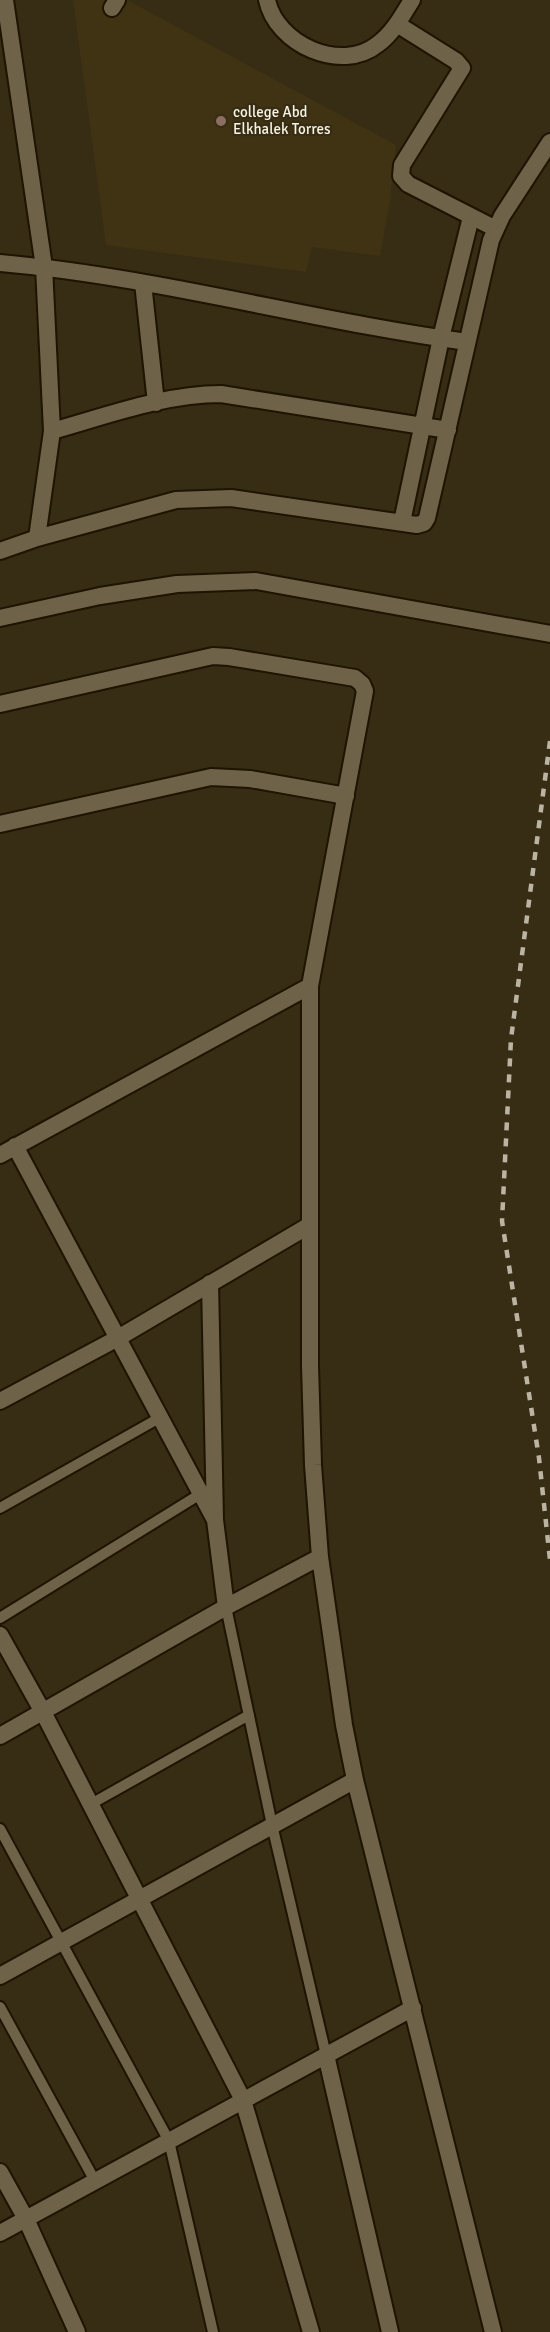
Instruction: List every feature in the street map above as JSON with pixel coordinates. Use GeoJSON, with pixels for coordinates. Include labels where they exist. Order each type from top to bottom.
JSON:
{"type":"FeatureCollection","features":[{"type":"Feature","properties":{"kind":"street"},"geometry":{"type":"LineString","coordinates":[[5,0],[44,267],[52,431],[37,538]]}},
{"type":"Feature","properties":{"kind":"street"},"geometry":{"type":"LineString","coordinates":[[267,0],[278,27],[299,44],[330,56],[354,55],[377,45],[397,24],[412,0]]}},
{"type":"Feature","properties":{"kind":"street"},"geometry":{"type":"LineString","coordinates":[[397,24],[456,61],[462,68],[402,165],[401,176],[408,184],[496,229]]}},
{"type":"Feature","properties":{"kind":"street"},"geometry":{"type":"LineString","coordinates":[[0,551],[37,538],[176,500],[197,498],[231,498],[417,525],[424,524],[448,430],[488,251],[496,229],[550,142]]}},
{"type":"Feature","properties":{"kind":"street"},"geometry":{"type":"LineString","coordinates":[[402,522],[421,426],[471,217]]}},
{"type":"Feature","properties":{"kind":"street"},"geometry":{"type":"LineString","coordinates":[[0,263],[44,267],[143,283],[467,342]]}},
{"type":"Feature","properties":{"kind":"street"},"geometry":{"type":"LineString","coordinates":[[143,283],[156,403]]}},
{"type":"Feature","properties":{"kind":"street"},"geometry":{"type":"LineString","coordinates":[[52,431],[156,403],[200,394],[221,394],[448,430]]}},
{"type":"Feature","properties":{"kind":"street"},"geometry":{"type":"LineString","coordinates":[[0,618],[100,596],[177,584],[256,581],[547,633]]}},
{"type":"Feature","properties":{"kind":"street"},"geometry":{"type":"LineString","coordinates":[[0,704],[213,656],[355,678],[362,684],[365,691],[310,986],[310,1377],[313,1465],[320,1557],[344,1725],[355,1780],[493,2332]]}},
{"type":"Feature","properties":{"kind":"street"},"geometry":{"type":"LineString","coordinates":[[0,824],[211,777],[250,779],[346,796]]}},
{"type":"Feature","properties":{"kind":"street"},"geometry":{"type":"LineString","coordinates":[[0,1155],[310,986]]}},
{"type":"Feature","properties":{"kind":"street"},"geometry":{"type":"LineString","coordinates":[[15,1146],[215,1520]]}},
{"type":"Feature","properties":{"kind":"street"},"geometry":{"type":"LineString","coordinates":[[0,1401],[118,1338],[310,1225]]}},
{"type":"Feature","properties":{"kind":"street"},"geometry":{"type":"LineString","coordinates":[[210,1282],[215,1520],[226,1607]]}},
{"type":"Feature","properties":{"kind":"street"},"geometry":{"type":"LineString","coordinates":[[0,1736],[226,1607],[320,1557]]}},
{"type":"Feature","properties":{"kind":"street"},"geometry":{"type":"LineString","coordinates":[[0,1635],[140,1897],[243,2100],[311,2332]]}},
{"type":"Feature","properties":{"kind":"street"},"geometry":{"type":"LineString","coordinates":[[0,1976],[355,1780]]}},
{"type":"Feature","properties":{"kind":"street"},"geometry":{"type":"LineString","coordinates":[[0,2233],[413,2008]]}},
{"type":"Feature","properties":{"kind":"street"},"geometry":{"type":"LineString","coordinates":[[326,2055],[390,2332]]}},
{"type":"Feature","properties":{"kind":"street"},"geometry":{"type":"LineString","coordinates":[[0,2172],[26,2219],[77,2332]]}},
{"type":"Feature","properties":{"kind":"lane"},"geometry":{"type":"LineString","coordinates":[[0,1508],[161,1417]]}},
{"type":"Feature","properties":{"kind":"lane"},"geometry":{"type":"LineString","coordinates":[[0,1618],[202,1494]]}},
{"type":"Feature","properties":{"kind":"lane"},"geometry":{"type":"LineString","coordinates":[[226,1607],[272,1825],[326,2055]]}},
{"type":"Feature","properties":{"kind":"lane"},"geometry":{"type":"LineString","coordinates":[[91,1804],[249,1715]]}},
{"type":"Feature","properties":{"kind":"lane"},"geometry":{"type":"LineString","coordinates":[[0,1829],[169,2141],[213,2332]]}},
{"type":"Feature","properties":{"kind":"lane"},"geometry":{"type":"LineString","coordinates":[[0,2007],[95,2181]]}},
{"type":"Feature","properties":{"kind":"shaded area","name":"college Abd Elkhalek Torres"},"geometry":{"type":"Polygon","coordinates":[[[73,0],[127,0],[396,145],[390,201],[380,256],[312,247],[306,272],[106,245],[73,0]]]}},
{"type":"Feature","properties":{"kind":"railway"},"geometry":{"type":"LineString","coordinates":[[550,741],[511,1039],[502,1221],[539,1458],[550,1560]]}},
{"type":"Feature","properties":{"kind":"place","name":"college Abd Elkhalek Torres"},"geometry":{"type":"Point","coordinates":[221,121]}}]}
